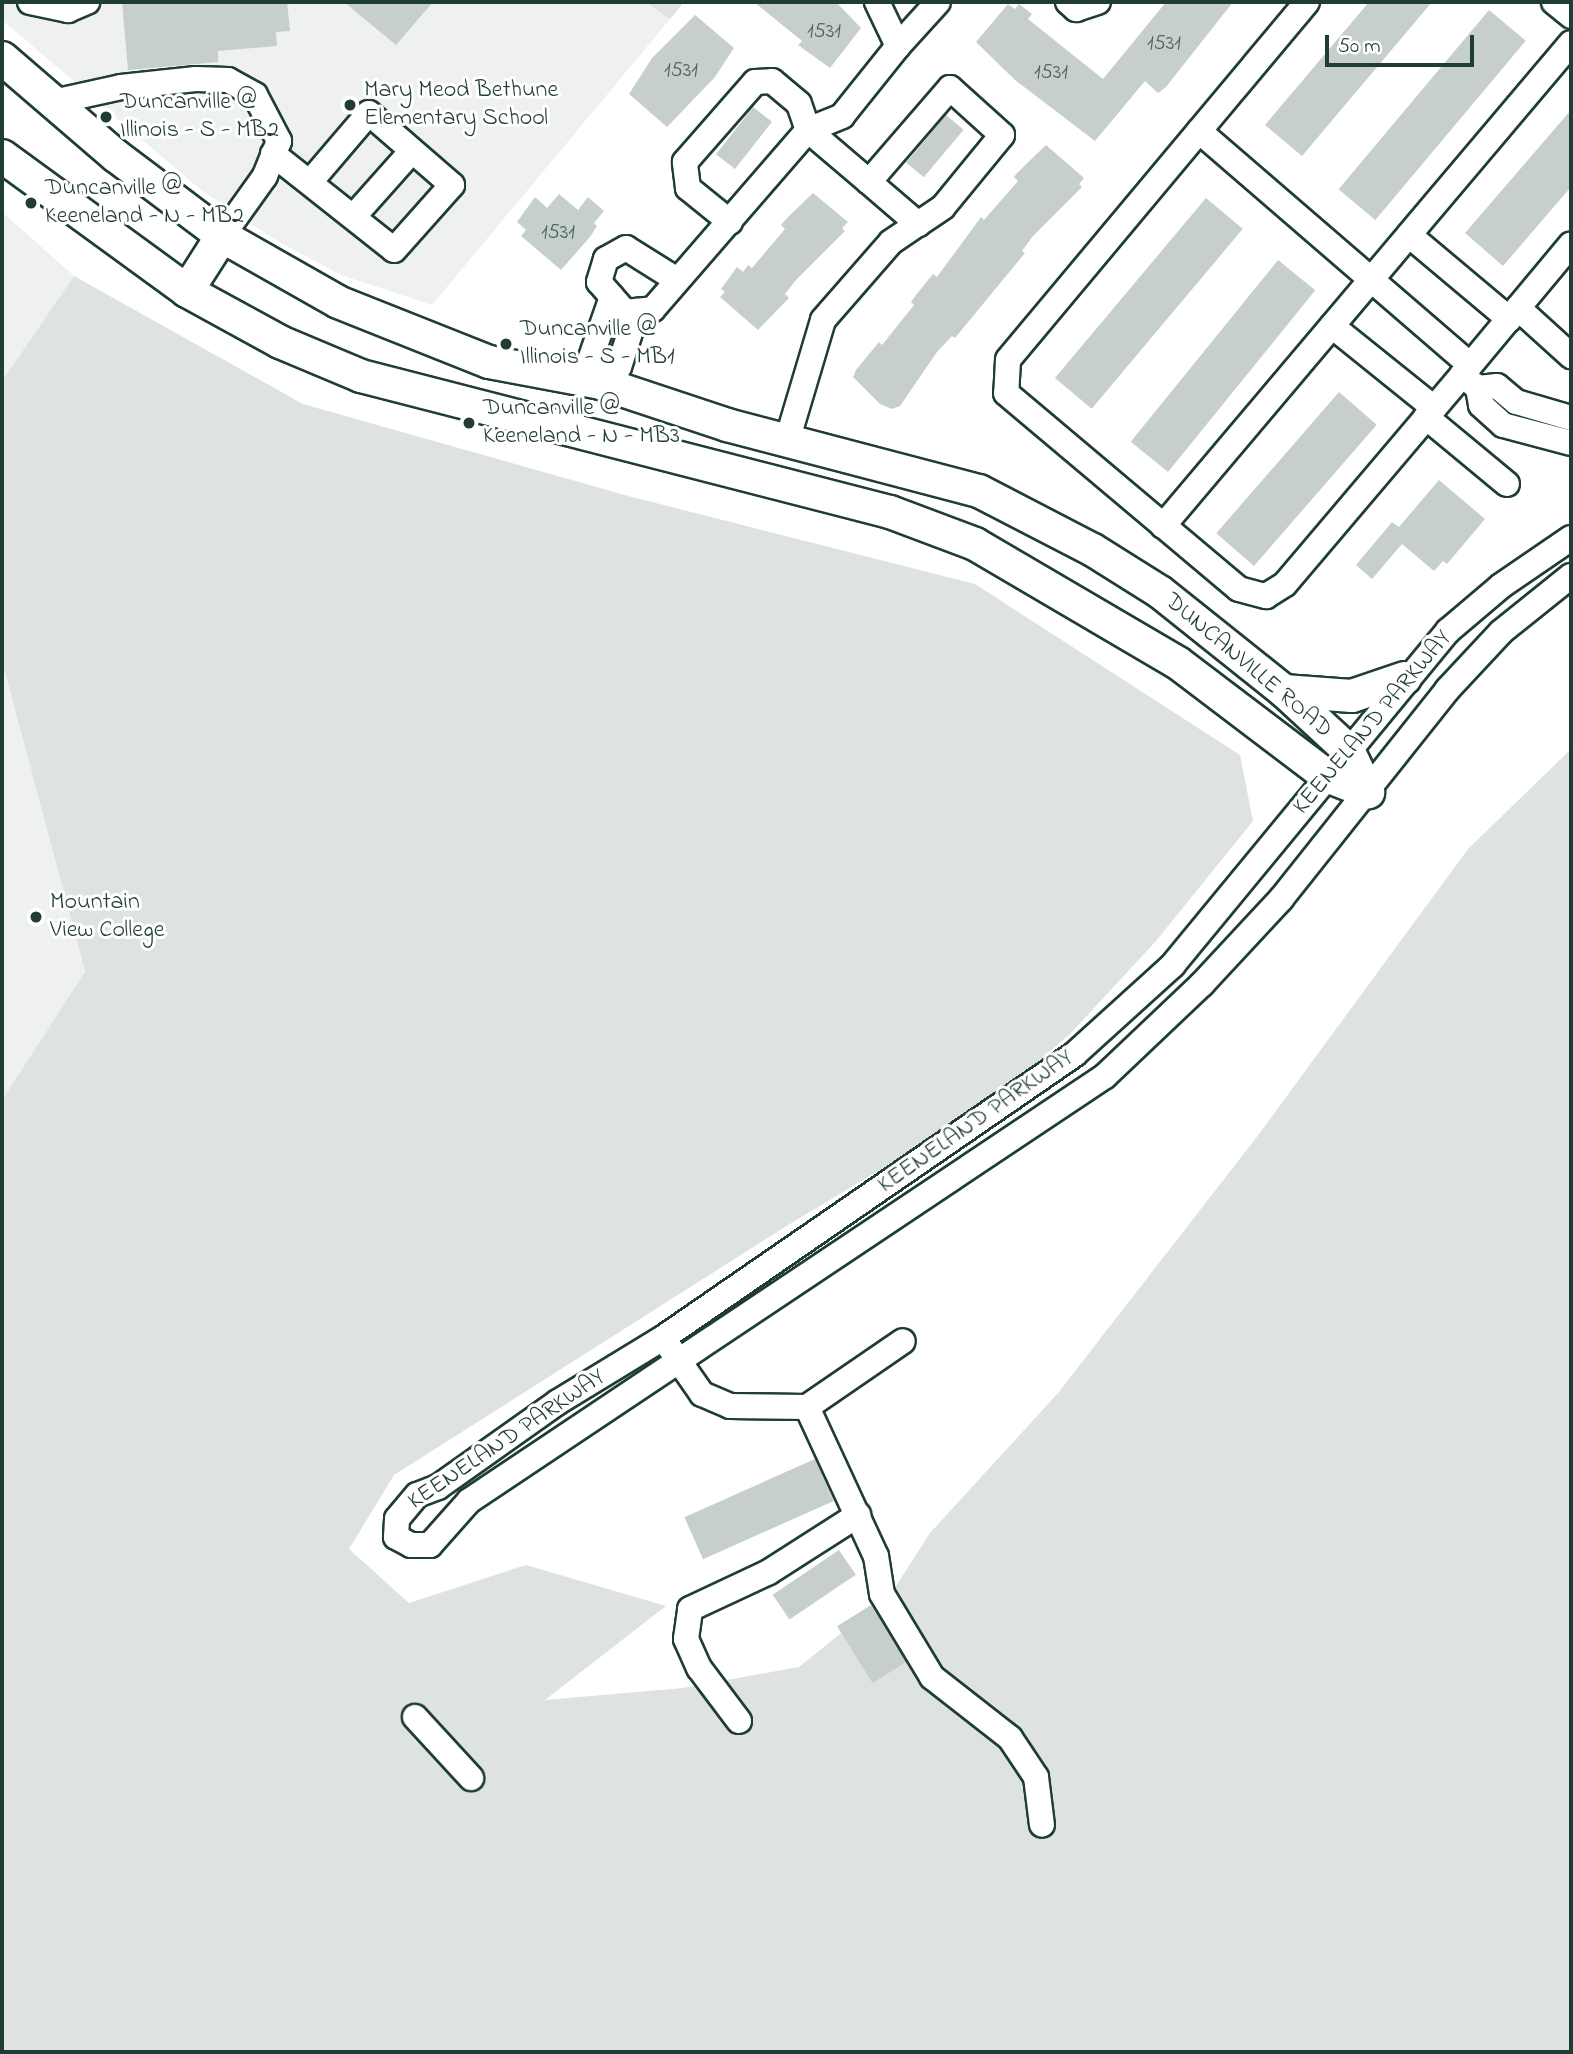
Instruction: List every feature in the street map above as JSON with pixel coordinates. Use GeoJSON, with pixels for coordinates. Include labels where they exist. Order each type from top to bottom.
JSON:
{"type":"FeatureCollection","features":[{"type":"Feature","properties":{"kind":"main road","name":"DUNCANVILLE ROAD"},"geometry":{"type":"LineString","coordinates":[[2,58],[53,102],[222,236],[338,302],[410,334],[489,362],[601,383],[787,441],[979,491],[1093,550],[1160,592],[1284,691],[1348,750],[1367,792]]}},
{"type":"Feature","properties":{"kind":"main road","name":"DUNCANVILLE ROAD"},"geometry":{"type":"LineString","coordinates":[[2,156],[187,291],[279,342],[360,376],[890,512],[999,558],[1178,663],[1327,776],[1367,792]]}},
{"type":"Feature","properties":{"kind":"main road"},"geometry":{"type":"LineString","coordinates":[[187,291],[222,236]]}},
{"type":"Feature","properties":{"kind":"main road"},"geometry":{"type":"LineString","coordinates":[[588,434],[601,383]]}},
{"type":"Feature","properties":{"kind":"main road"},"geometry":{"type":"LineString","coordinates":[[999,558],[1019,512]]}},
{"type":"Feature","properties":{"kind":"main road"},"geometry":{"type":"LineString","coordinates":[[1284,691],[1352,696],[1405,678]]}},
{"type":"Feature","properties":{"kind":"street"},"geometry":{"type":"LineString","coordinates":[[30,2],[68,10],[88,2]]}},
{"type":"Feature","properties":{"kind":"street"},"geometry":{"type":"LineString","coordinates":[[877,2],[898,46]]}},
{"type":"Feature","properties":{"kind":"street"},"geometry":{"type":"LineString","coordinates":[[677,281],[626,248],[606,259],[599,282],[625,312],[653,309],[808,130],[842,116],[898,46],[938,2]]}},
{"type":"Feature","properties":{"kind":"street"},"geometry":{"type":"LineString","coordinates":[[1068,2],[1076,9],[1098,2]]}},
{"type":"Feature","properties":{"kind":"street"},"geometry":{"type":"LineString","coordinates":[[1307,2],[1008,360],[1006,393],[1239,589],[1266,596],[1285,584],[1430,413],[1470,376],[1513,314],[1571,244]]}},
{"type":"Feature","properties":{"kind":"street"},"geometry":{"type":"LineString","coordinates":[[1554,2],[1571,16]]}},
{"type":"Feature","properties":{"kind":"street"},"geometry":{"type":"LineString","coordinates":[[1163,526],[1571,43]]}},
{"type":"Feature","properties":{"kind":"street"},"geometry":{"type":"LineString","coordinates":[[53,102],[121,87],[196,79],[228,80],[255,95],[276,148],[314,177],[394,250],[452,185],[369,113],[314,177]]}},
{"type":"Feature","properties":{"kind":"street"},"geometry":{"type":"LineString","coordinates":[[730,222],[688,188],[685,163],[755,82],[772,81],[799,104],[808,130],[918,224]]}},
{"type":"Feature","properties":{"kind":"street"},"geometry":{"type":"LineString","coordinates":[[787,441],[823,320],[891,242],[943,207],[1002,135],[950,88],[869,182]]}},
{"type":"Feature","properties":{"kind":"street"},"geometry":{"type":"LineString","coordinates":[[1199,131],[1371,279],[1470,376],[1497,386],[1516,402],[1569,431]]}},
{"type":"Feature","properties":{"kind":"street"},"geometry":{"type":"LineString","coordinates":[[222,236],[265,176],[276,148]]}},
{"type":"Feature","properties":{"kind":"street"},"geometry":{"type":"LineString","coordinates":[[354,216],[412,151]]}},
{"type":"Feature","properties":{"kind":"street"},"geometry":{"type":"LineString","coordinates":[[1409,235],[1571,356]]}},
{"type":"Feature","properties":{"kind":"street"},"geometry":{"type":"LineString","coordinates":[[612,297],[590,360],[601,383],[619,367],[637,311]]}},
{"type":"Feature","properties":{"kind":"street"},"geometry":{"type":"LineString","coordinates":[[1332,326],[1507,484]]}},
{"type":"Feature","properties":{"kind":"street","name":"KEENELAND PARKWAY"},"geometry":{"type":"LineString","coordinates":[[1571,538],[1501,586],[1448,631],[1405,678],[1250,875],[1172,965],[1065,1062],[663,1338],[558,1402],[438,1487],[417,1495],[397,1519],[396,1538],[411,1545],[429,1545],[469,1501],[1105,1076],[1202,984],[1281,899],[1447,690],[1501,632],[1571,576]]}},
{"type":"Feature","properties":{"kind":"street"},"geometry":{"type":"LineString","coordinates":[[1250,875],[1281,899]]}},
{"type":"Feature","properties":{"kind":"street"},"geometry":{"type":"LineString","coordinates":[[663,1338],[702,1394],[730,1406],[807,1408],[903,1341]]}},
{"type":"Feature","properties":{"kind":"street"},"geometry":{"type":"LineString","coordinates":[[807,1408],[876,1556],[882,1594],[932,1677],[1010,1738],[1035,1777],[1042,1825]]}},
{"type":"Feature","properties":{"kind":"street"},"geometry":{"type":"LineString","coordinates":[[739,1721],[699,1668],[686,1639],[690,1609],[769,1572],[858,1515]]}},
{"type":"Feature","properties":{"kind":"street"},"geometry":{"type":"LineString","coordinates":[[415,1717],[471,1778]]}},
{"type":"Feature","properties":{"kind":"shaded area","name":"Mary Meod Bethune Elementary School"},"geometry":{"type":"Polygon","coordinates":[[[2,2],[646,2],[670,19],[432,305],[341,275],[272,238],[201,190],[2,20],[2,2]]]}},
{"type":"Feature","properties":{"kind":"shaded area"},"geometry":{"type":"Polygon","coordinates":[[[646,2],[684,2],[670,19],[646,2]]]}},
{"type":"Feature","properties":{"kind":"shaded area"},"geometry":{"type":"Polygon","coordinates":[[[2,212],[74,276],[2,381],[2,212]]]}},
{"type":"Feature","properties":{"kind":"shaded area"},"geometry":{"type":"Polygon","coordinates":[[[74,276],[303,404],[632,497],[975,584],[1240,755],[1253,821],[1156,941],[1072,1032],[992,1102],[785,1227],[394,1475],[349,1549],[409,1603],[526,1565],[666,1606],[545,1700],[683,1688],[799,1667],[892,1592],[930,1533],[1058,1393],[1256,1138],[1468,849],[1571,749],[1571,2052],[2,2052],[2,1100],[85,972],[2,661],[2,381],[74,276]]]}},
{"type":"Feature","properties":{"kind":"shaded area","name":"Mountain View College"},"geometry":{"type":"Polygon","coordinates":[[[2,661],[85,973],[2,1100],[2,661]]]}},
{"type":"Feature","properties":{"kind":"building"},"geometry":{"type":"Polygon","coordinates":[[[122,2],[287,2],[290,31],[276,32],[277,46],[218,51],[218,62],[128,70],[122,2]]]}},
{"type":"Feature","properties":{"kind":"building"},"geometry":{"type":"Polygon","coordinates":[[[344,2],[433,2],[396,45],[344,2]]]}},
{"type":"Feature","properties":{"kind":"building"},"geometry":{"type":"Polygon","coordinates":[[[754,2],[836,2],[861,28],[830,68],[798,45],[802,41],[754,2]]]}},
{"type":"Feature","properties":{"kind":"building"},"geometry":{"type":"Polygon","coordinates":[[[1166,2],[1233,2],[1166,87],[1158,93],[1145,81],[1095,141],[1015,80],[976,42],[1008,4],[1015,9],[1019,4],[1032,14],[1028,19],[1103,79],[1166,2]]]}},
{"type":"Feature","properties":{"kind":"building"},"geometry":{"type":"Polygon","coordinates":[[[1369,2],[1432,2],[1302,156],[1265,125],[1369,2]]]}},
{"type":"Feature","properties":{"kind":"building"},"geometry":{"type":"Polygon","coordinates":[[[1489,10],[1526,41],[1375,220],[1339,189],[1489,10]]]}},
{"type":"Feature","properties":{"kind":"building"},"geometry":{"type":"Polygon","coordinates":[[[695,15],[734,48],[715,77],[667,127],[629,94],[652,58],[695,15]]]}},
{"type":"Feature","properties":{"kind":"building"},"geometry":{"type":"Polygon","coordinates":[[[753,107],[772,122],[735,169],[716,154],[753,107]]]}},
{"type":"Feature","properties":{"kind":"building"},"geometry":{"type":"Polygon","coordinates":[[[1571,110],[1571,187],[1503,266],[1465,233],[1571,110]]]}},
{"type":"Feature","properties":{"kind":"building"},"geometry":{"type":"Polygon","coordinates":[[[946,115],[964,130],[924,177],[906,162],[946,115]]]}},
{"type":"Feature","properties":{"kind":"building"},"geometry":{"type":"Polygon","coordinates":[[[1046,145],[1084,178],[1079,184],[1082,187],[1033,236],[1022,251],[1025,253],[955,338],[952,336],[937,352],[900,406],[892,409],[880,404],[853,377],[856,370],[879,342],[882,345],[914,305],[911,302],[916,295],[933,274],[937,277],[981,217],[984,220],[1018,181],[1014,177],[1017,173],[1046,145]]]}},
{"type":"Feature","properties":{"kind":"building"},"geometry":{"type":"Polygon","coordinates":[[[813,193],[848,222],[842,228],[845,231],[796,280],[785,294],[789,298],[758,330],[720,297],[725,292],[721,289],[737,267],[743,272],[748,265],[752,268],[785,229],[781,225],[813,193]]]}},
{"type":"Feature","properties":{"kind":"building"},"geometry":{"type":"Polygon","coordinates":[[[559,194],[578,210],[588,197],[604,211],[594,223],[597,226],[590,237],[561,270],[521,236],[526,230],[517,222],[535,197],[547,208],[559,194]]]}},
{"type":"Feature","properties":{"kind":"building"},"geometry":{"type":"Polygon","coordinates":[[[1206,198],[1243,229],[1092,409],[1055,378],[1206,198]]]}},
{"type":"Feature","properties":{"kind":"building"},"geometry":{"type":"Polygon","coordinates":[[[1278,260],[1315,290],[1168,472],[1131,442],[1278,260]]]}},
{"type":"Feature","properties":{"kind":"building"},"geometry":{"type":"Polygon","coordinates":[[[1339,392],[1377,425],[1254,566],[1216,533],[1339,392]]]}},
{"type":"Feature","properties":{"kind":"building"},"geometry":{"type":"Polygon","coordinates":[[[1439,480],[1485,519],[1447,564],[1443,561],[1434,571],[1402,544],[1372,579],[1356,565],[1392,522],[1399,527],[1439,480]]]}},
{"type":"Feature","properties":{"kind":"building"},"geometry":{"type":"Polygon","coordinates":[[[815,1459],[834,1501],[703,1559],[684,1517],[815,1459]]]}},
{"type":"Feature","properties":{"kind":"building"},"geometry":{"type":"Polygon","coordinates":[[[839,1550],[856,1575],[789,1620],[773,1595],[839,1550]]]}},
{"type":"Feature","properties":{"kind":"building"},"geometry":{"type":"Polygon","coordinates":[[[871,1605],[907,1662],[873,1683],[837,1626],[871,1605]]]}},
{"type":"Feature","properties":{"kind":"place","name":"Mary Meod Bethune Elementary School"},"geometry":{"type":"Point","coordinates":[350,105]}},
{"type":"Feature","properties":{"kind":"place","name":"Duncanville @ Illinois - S - MB2"},"geometry":{"type":"Point","coordinates":[106,117]}},
{"type":"Feature","properties":{"kind":"place","name":"Duncanville @ Keeneland - N - MB2"},"geometry":{"type":"Point","coordinates":[31,203]}},
{"type":"Feature","properties":{"kind":"place","name":"Duncanville @ Illinois - S - MB1"},"geometry":{"type":"Point","coordinates":[506,344]}},
{"type":"Feature","properties":{"kind":"place","name":"Duncanville @ Keeneland - N - MB3"},"geometry":{"type":"Point","coordinates":[469,423]}},
{"type":"Feature","properties":{"kind":"place","name":"Mountain View College"},"geometry":{"type":"Point","coordinates":[36,917]}}]}
